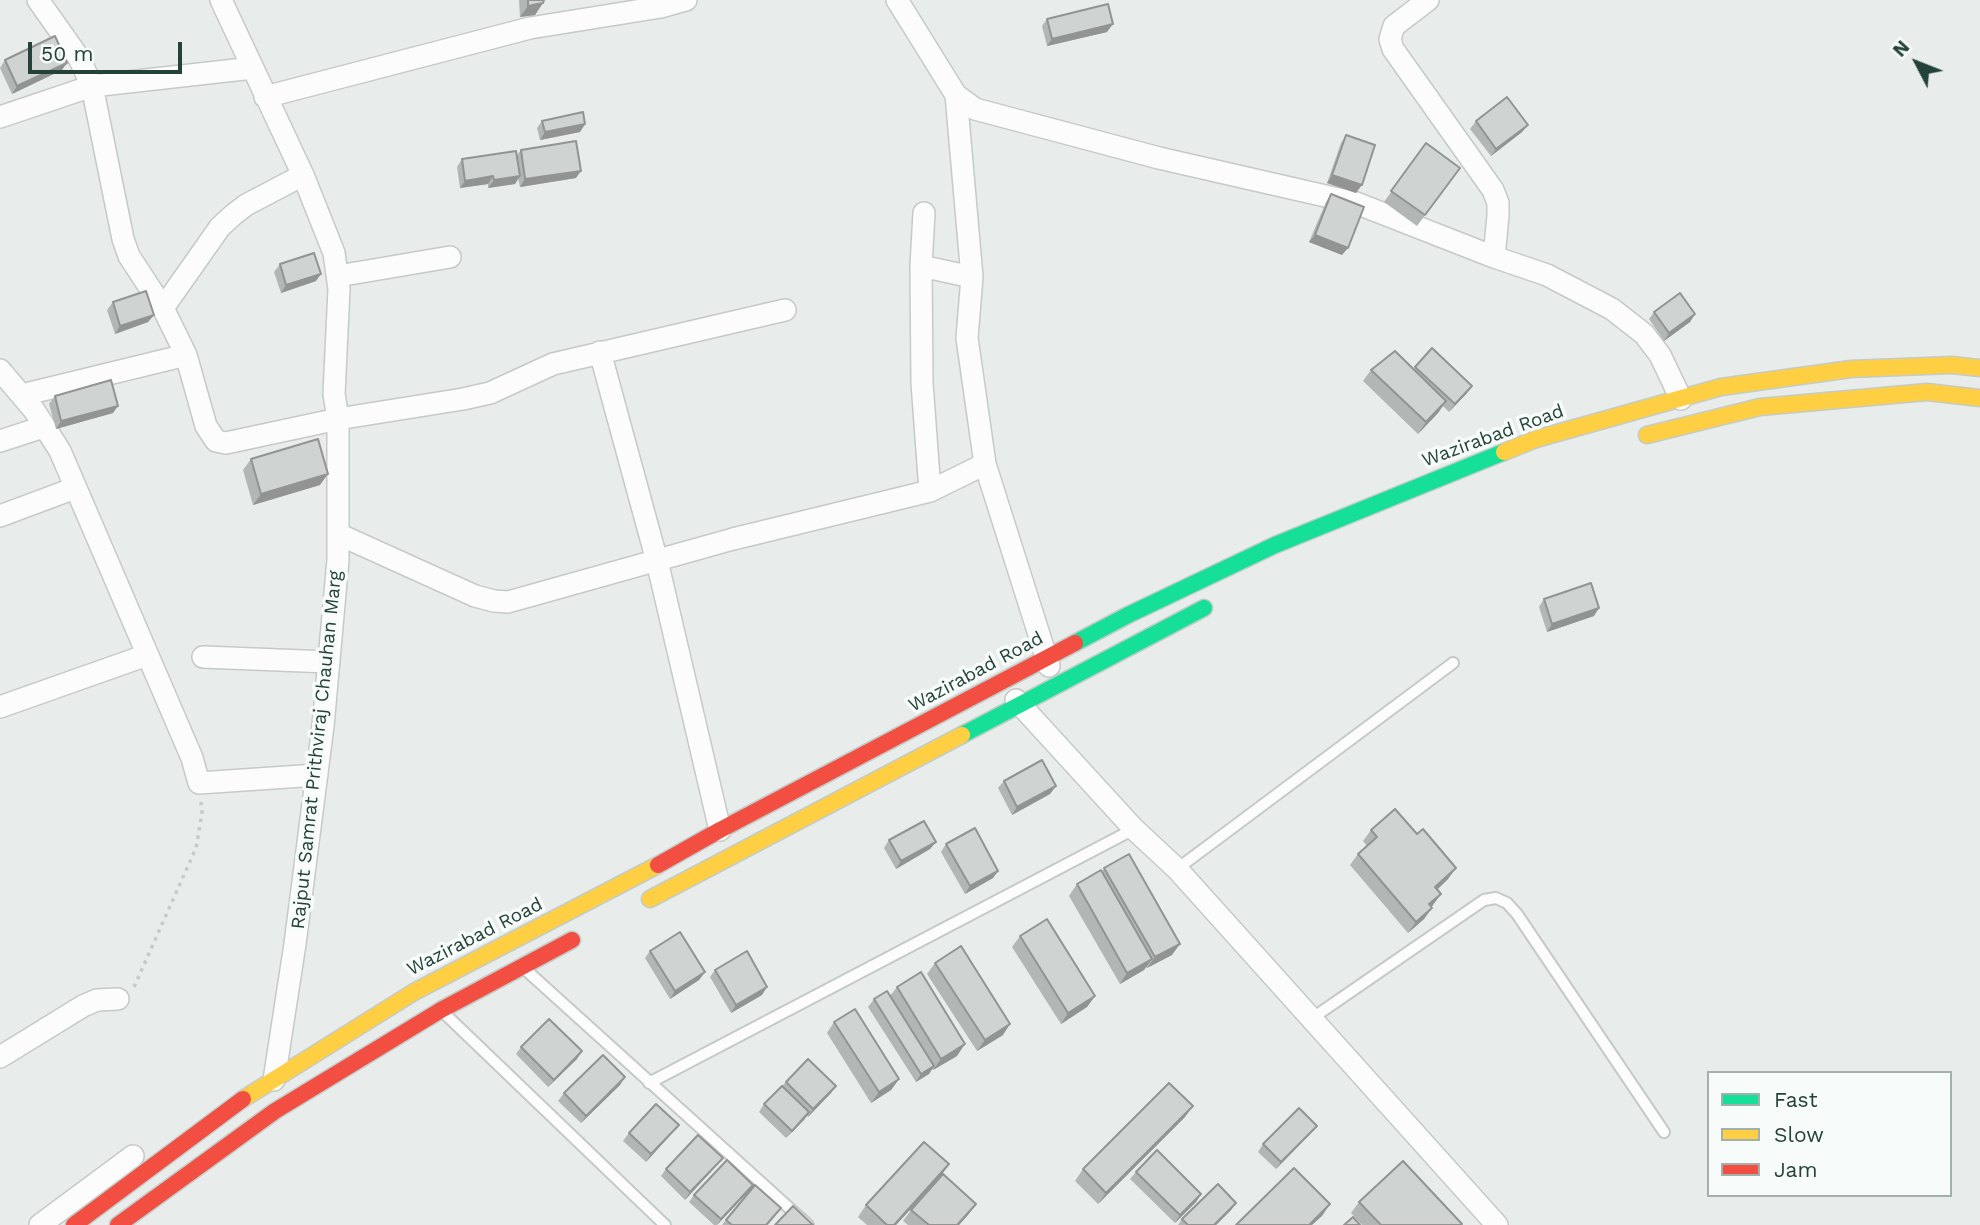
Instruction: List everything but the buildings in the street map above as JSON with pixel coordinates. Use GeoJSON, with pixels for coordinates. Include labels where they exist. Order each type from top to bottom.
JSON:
{"type":"FeatureCollection","features":[{"type":"Feature","properties":{"kind":"highway","name":"Wazirabad Road"},"geometry":{"type":"LineString","coordinates":[[74,1225],[159,1160],[274,1080],[414,992],[632,880],[720,830],[1128,615],[1275,545],[1536,439],[1721,387],[1851,369],[1952,365],[1980,368]]}},
{"type":"Feature","properties":{"kind":"highway"},"geometry":{"type":"LineString","coordinates":[[1626,440],[1760,407],[1927,392],[1980,398]]}},
{"type":"Feature","properties":{"kind":"highway"},"geometry":{"type":"LineString","coordinates":[[631,909],[1218,601]]}},
{"type":"Feature","properties":{"kind":"highway"},"geometry":{"type":"LineString","coordinates":[[118,1225],[292,1101],[440,1010],[583,935]]}},
{"type":"Feature","properties":{"kind":"street"},"geometry":{"type":"LineString","coordinates":[[38,0],[79,58],[92,86],[123,239],[129,256],[163,308],[186,355],[206,426],[216,441],[226,443],[338,419],[490,393],[553,363],[785,310]]}},
{"type":"Feature","properties":{"kind":"street","name":"Rajput Samrat Prithviraj Chauhan Marg"},"geometry":{"type":"LineString","coordinates":[[221,0],[303,175],[334,253],[339,289],[334,394],[338,419],[338,560],[317,775],[274,1080]]}},
{"type":"Feature","properties":{"kind":"street"},"geometry":{"type":"LineString","coordinates":[[265,97],[530,28],[686,0]]}},
{"type":"Feature","properties":{"kind":"street"},"geometry":{"type":"LineString","coordinates":[[897,0],[956,95],[975,109],[1158,158],[1356,203],[1547,275],[1612,309],[1644,334],[1660,355],[1681,399]]}},
{"type":"Feature","properties":{"kind":"street"},"geometry":{"type":"LineString","coordinates":[[1428,0],[1394,26],[1390,38],[1392,49],[1493,190],[1498,216],[1494,257]]}},
{"type":"Feature","properties":{"kind":"street"},"geometry":{"type":"LineString","coordinates":[[0,117],[92,86],[253,68]]}},
{"type":"Feature","properties":{"kind":"street"},"geometry":{"type":"LineString","coordinates":[[956,95],[972,277],[967,338],[985,464],[1056,684]]}},
{"type":"Feature","properties":{"kind":"street"},"geometry":{"type":"LineString","coordinates":[[163,308],[220,227],[246,205],[303,175]]}},
{"type":"Feature","properties":{"kind":"street"},"geometry":{"type":"LineString","coordinates":[[924,213],[921,266],[922,383],[930,491]]}},
{"type":"Feature","properties":{"kind":"street"},"geometry":{"type":"LineString","coordinates":[[338,276],[450,257]]}},
{"type":"Feature","properties":{"kind":"street"},"geometry":{"type":"LineString","coordinates":[[921,266],[972,277]]}},
{"type":"Feature","properties":{"kind":"street"},"geometry":{"type":"LineString","coordinates":[[600,352],[657,561],[720,830]]}},
{"type":"Feature","properties":{"kind":"street"},"geometry":{"type":"LineString","coordinates":[[22,396],[186,355]]}},
{"type":"Feature","properties":{"kind":"street"},"geometry":{"type":"LineString","coordinates":[[0,370],[22,396],[60,451],[192,758],[199,783],[317,775]]}},
{"type":"Feature","properties":{"kind":"street"},"geometry":{"type":"LineString","coordinates":[[0,441],[43,427]]}},
{"type":"Feature","properties":{"kind":"street"},"geometry":{"type":"LineString","coordinates":[[338,534],[475,596],[508,602],[733,540],[930,491],[985,464]]}},
{"type":"Feature","properties":{"kind":"street"},"geometry":{"type":"LineString","coordinates":[[0,516],[75,488]]}},
{"type":"Feature","properties":{"kind":"street"},"geometry":{"type":"LineString","coordinates":[[0,707],[147,655]]}},
{"type":"Feature","properties":{"kind":"street"},"geometry":{"type":"LineString","coordinates":[[203,657],[329,662]]}},
{"type":"Feature","properties":{"kind":"street"},"geometry":{"type":"LineString","coordinates":[[1000,683],[1135,829],[1177,869],[1497,1225]]}},
{"type":"Feature","properties":{"kind":"street"},"geometry":{"type":"LineString","coordinates":[[0,1057],[83,1006],[97,1000],[118,999]]}},
{"type":"Feature","properties":{"kind":"street"},"geometry":{"type":"LineString","coordinates":[[40,1225],[226,1089],[274,1080],[292,1101]]}},
{"type":"Feature","properties":{"kind":"lane"},"geometry":{"type":"LineString","coordinates":[[1177,869],[1453,663]]}},
{"type":"Feature","properties":{"kind":"lane"},"geometry":{"type":"LineString","coordinates":[[649,1083],[1135,829]]}},
{"type":"Feature","properties":{"kind":"lane"},"geometry":{"type":"LineString","coordinates":[[1311,1019],[1484,900],[1496,898],[1507,903],[1517,914],[1664,1132]]}},
{"type":"Feature","properties":{"kind":"lane"},"geometry":{"type":"LineString","coordinates":[[522,967],[808,1225]]}},
{"type":"Feature","properties":{"kind":"lane"},"geometry":{"type":"LineString","coordinates":[[440,1010],[665,1225]]}},
{"type":"Feature","properties":{"kind":"path"},"geometry":{"type":"LineString","coordinates":[[118,999],[129,993],[139,980],[196,848],[202,813],[199,783]]}},
{"type":"Feature","properties":{"kind":"traffic: fast"},"geometry":{"type":"LineString","coordinates":[[1075,643],[1275,545],[1504,452]]}},
{"type":"Feature","properties":{"kind":"traffic: fast"},"geometry":{"type":"LineString","coordinates":[[962,735],[1204,608]]}},
{"type":"Feature","properties":{"kind":"traffic: slow"},"geometry":{"type":"LineString","coordinates":[[1504,452],[1536,439],[1721,387],[1851,369],[1952,365],[1980,368]]}},
{"type":"Feature","properties":{"kind":"traffic: slow"},"geometry":{"type":"LineString","coordinates":[[1647,435],[1760,407],[1927,392],[1980,398]]}},
{"type":"Feature","properties":{"kind":"traffic: slow"},"geometry":{"type":"LineString","coordinates":[[650,899],[962,735]]}},
{"type":"Feature","properties":{"kind":"traffic: slow"},"geometry":{"type":"LineString","coordinates":[[243,1099],[414,992],[658,865]]}},
{"type":"Feature","properties":{"kind":"traffic: jam"},"geometry":{"type":"LineString","coordinates":[[658,865],[1075,643]]}},
{"type":"Feature","properties":{"kind":"traffic: jam"},"geometry":{"type":"LineString","coordinates":[[118,1225],[275,1111],[441,1010],[572,940]]}},
{"type":"Feature","properties":{"kind":"traffic: jam"},"geometry":{"type":"LineString","coordinates":[[74,1225],[243,1099]]}}]}
